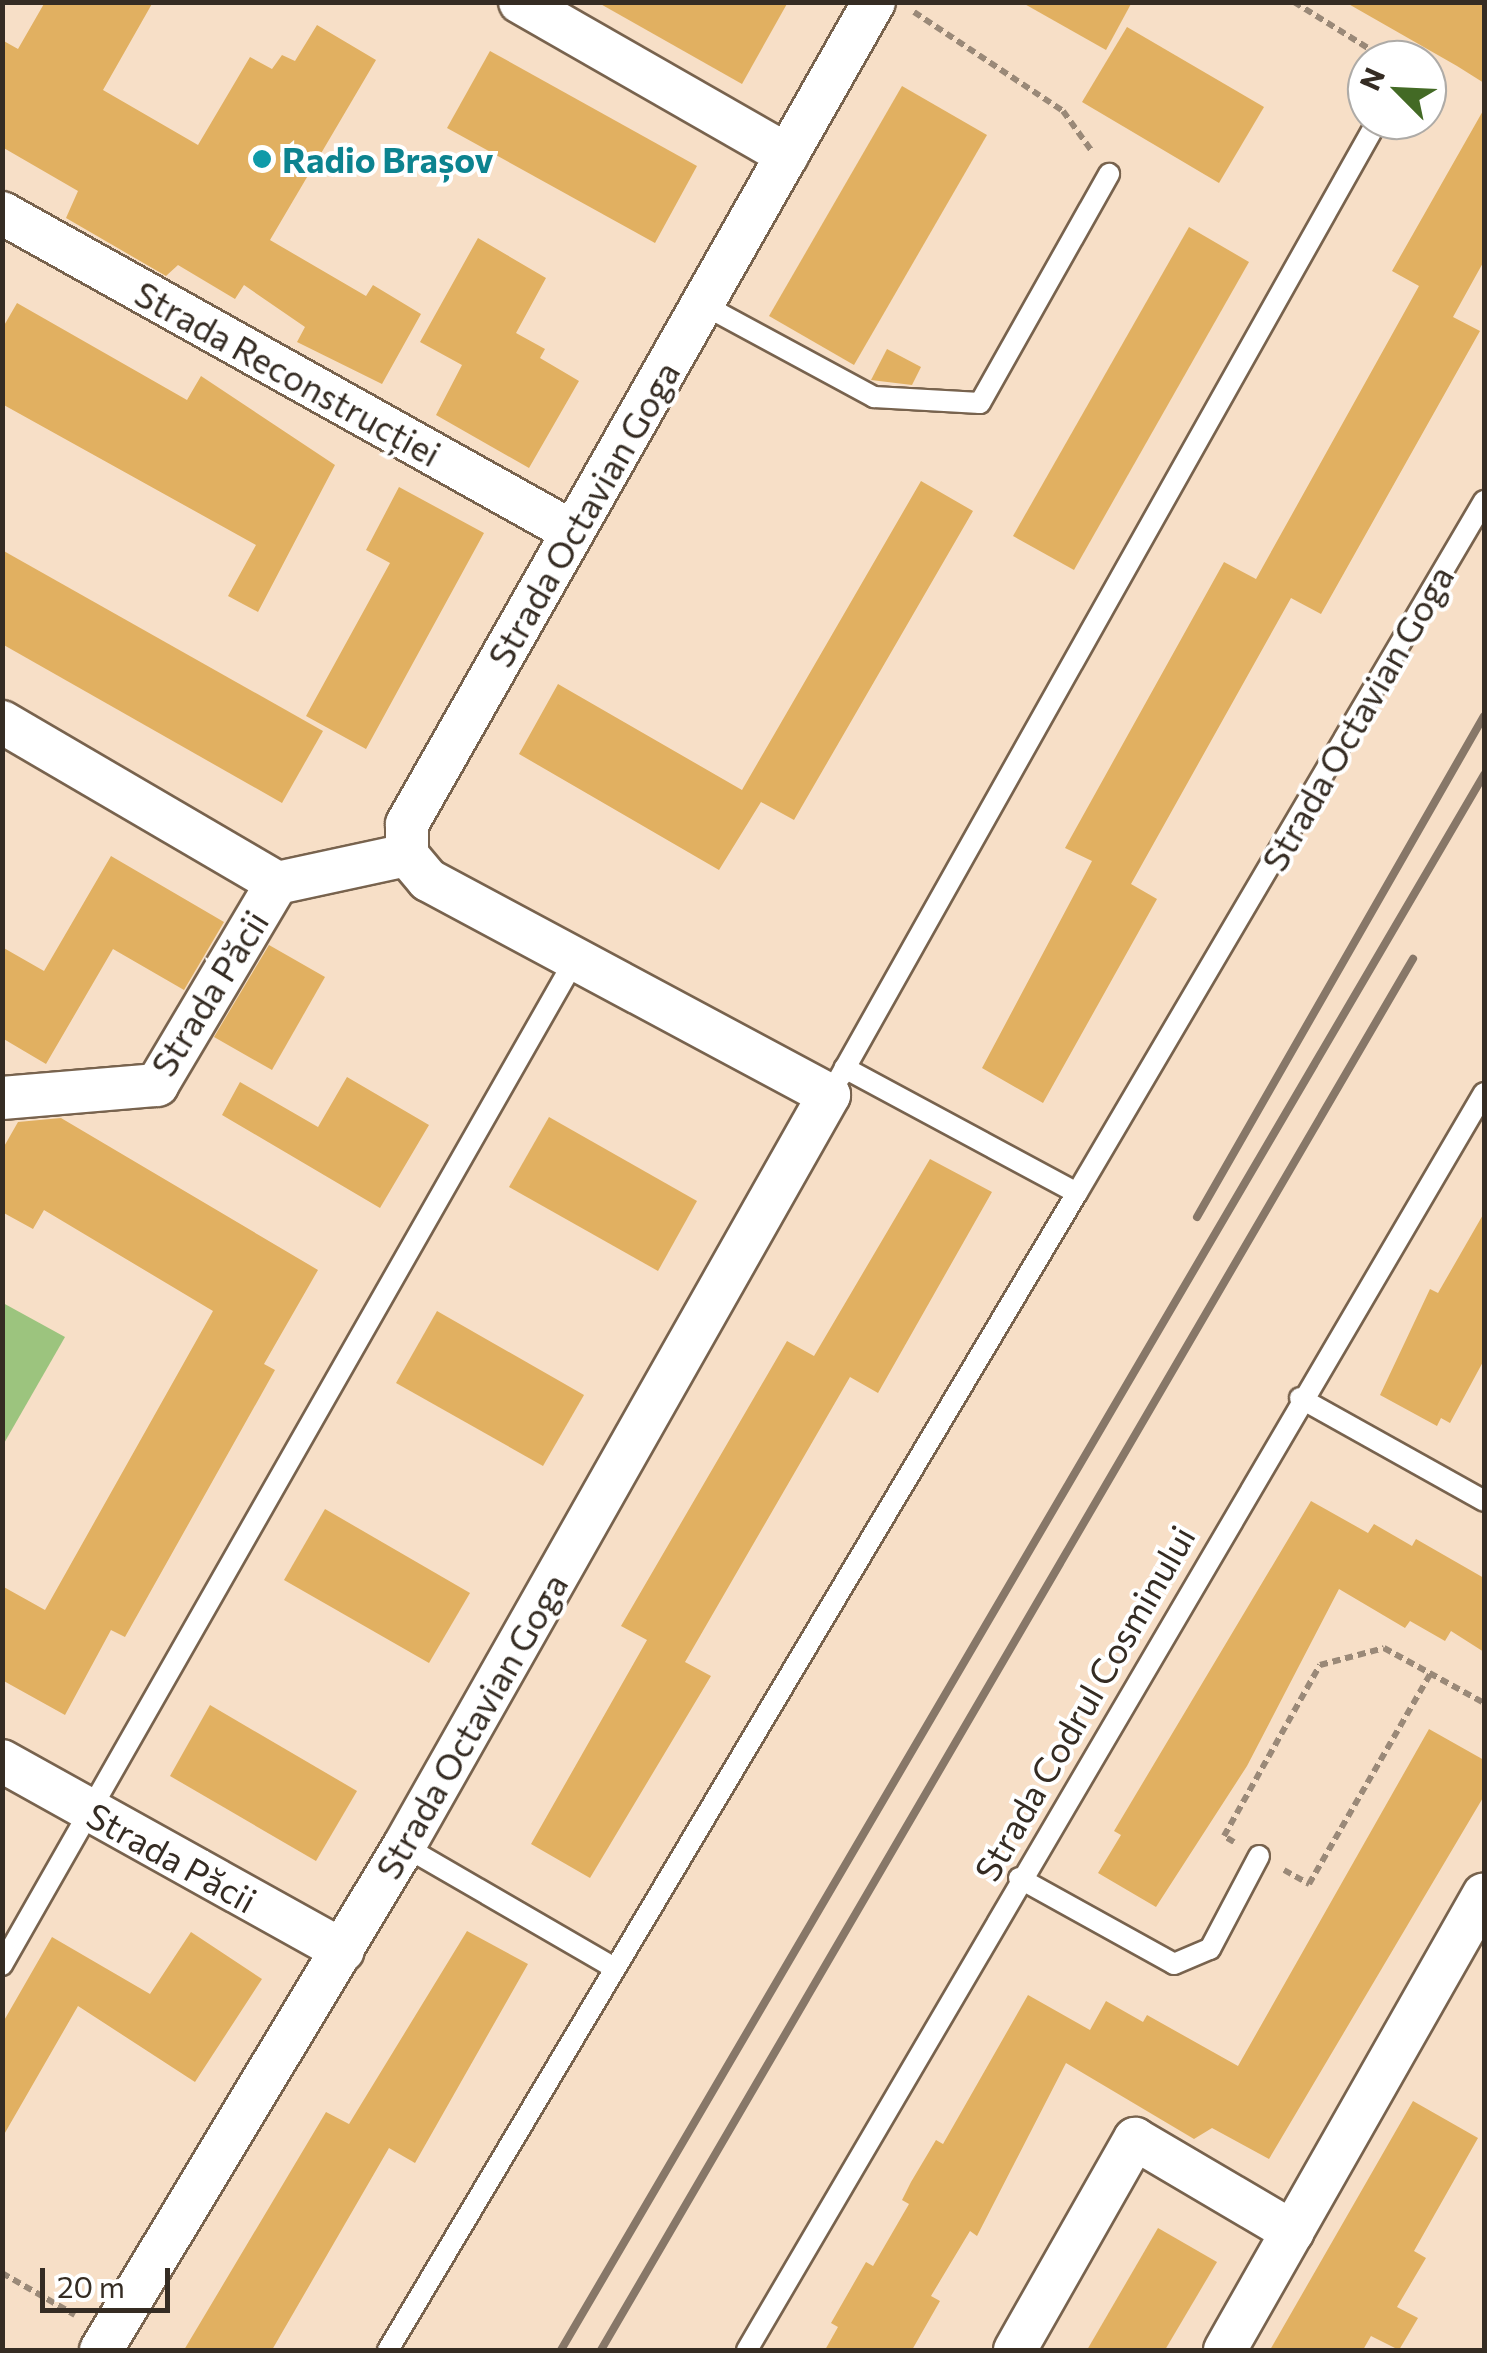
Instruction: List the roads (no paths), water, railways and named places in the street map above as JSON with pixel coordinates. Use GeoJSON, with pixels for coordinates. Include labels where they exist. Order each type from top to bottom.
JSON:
{"type":"FeatureCollection","features":[{"type":"Feature","properties":{"kind":"street"},"geometry":{"type":"LineString","coordinates":[[520,2],[787,154]]}},
{"type":"Feature","properties":{"kind":"street","name":"Strada Octavian Goga"},"geometry":{"type":"LineString","coordinates":[[407,856],[407,824],[874,2]]}},
{"type":"Feature","properties":{"kind":"street","name":"Strada Reconstrucției"},"geometry":{"type":"LineString","coordinates":[[2,213],[573,532]]}},
{"type":"Feature","properties":{"kind":"street"},"geometry":{"type":"LineString","coordinates":[[2,722],[277,884],[407,856],[428,880],[837,1081]]}},
{"type":"Feature","properties":{"kind":"street","name":"Strada Păcii"},"geometry":{"type":"LineString","coordinates":[[5,1102],[156,1084],[277,884]]}},
{"type":"Feature","properties":{"kind":"street","name":"Strada Octavian Goga"},"geometry":{"type":"LineString","coordinates":[[105,2343],[404,1846],[837,1081]]}},
{"type":"Feature","properties":{"kind":"street","name":"Strada Păcii"},"geometry":{"type":"LineString","coordinates":[[2,1760],[342,1952]]}},
{"type":"Feature","properties":{"kind":"street"},"geometry":{"type":"LineString","coordinates":[[1225,2350],[1484,1894]]}},
{"type":"Feature","properties":{"kind":"street"},"geometry":{"type":"LineString","coordinates":[[1015,2350],[1135,2139],[1293,2232]]}},
{"type":"Feature","properties":{"kind":"lane","name":"Strada Octavian Goga"},"geometry":{"type":"LineString","coordinates":[[837,1081],[1367,140]]}},
{"type":"Feature","properties":{"kind":"lane"},"geometry":{"type":"LineString","coordinates":[[702,304],[874,397],[980,403],[1108,174]]}},
{"type":"Feature","properties":{"kind":"lane","name":"Strada Octavian Goga"},"geometry":{"type":"LineString","coordinates":[[388,2350],[1484,501]]}},
{"type":"Feature","properties":{"kind":"lane"},"geometry":{"type":"LineString","coordinates":[[2,1964],[578,956]]}},
{"type":"Feature","properties":{"kind":"lane"},"geometry":{"type":"LineString","coordinates":[[837,1081],[1077,1193]]}},
{"type":"Feature","properties":{"kind":"lane","name":"Strada Codrul Cosminului"},"geometry":{"type":"LineString","coordinates":[[746,2350],[1300,1398],[1484,1092]]}},
{"type":"Feature","properties":{"kind":"lane"},"geometry":{"type":"LineString","coordinates":[[1300,1398],[1484,1501]]}},
{"type":"Feature","properties":{"kind":"lane"},"geometry":{"type":"LineString","coordinates":[[404,1846],[613,1967]]}},
{"type":"Feature","properties":{"kind":"lane"},"geometry":{"type":"LineString","coordinates":[[1020,1878],[1174,1964],[1210,1949],[1259,1856]]}},
{"type":"Feature","properties":{"kind":"railway"},"geometry":{"type":"LineString","coordinates":[[1197,1217],[1484,716]]}},
{"type":"Feature","properties":{"kind":"railway"},"geometry":{"type":"LineString","coordinates":[[561,2350],[1484,775]]}},
{"type":"Feature","properties":{"kind":"railway"},"geometry":{"type":"LineString","coordinates":[[601,2350],[1413,959]]}},
{"type":"Feature","properties":{"kind":"place","name":"Radio Brașov"},"geometry":{"type":"Point","coordinates":[262,159]}}]}
